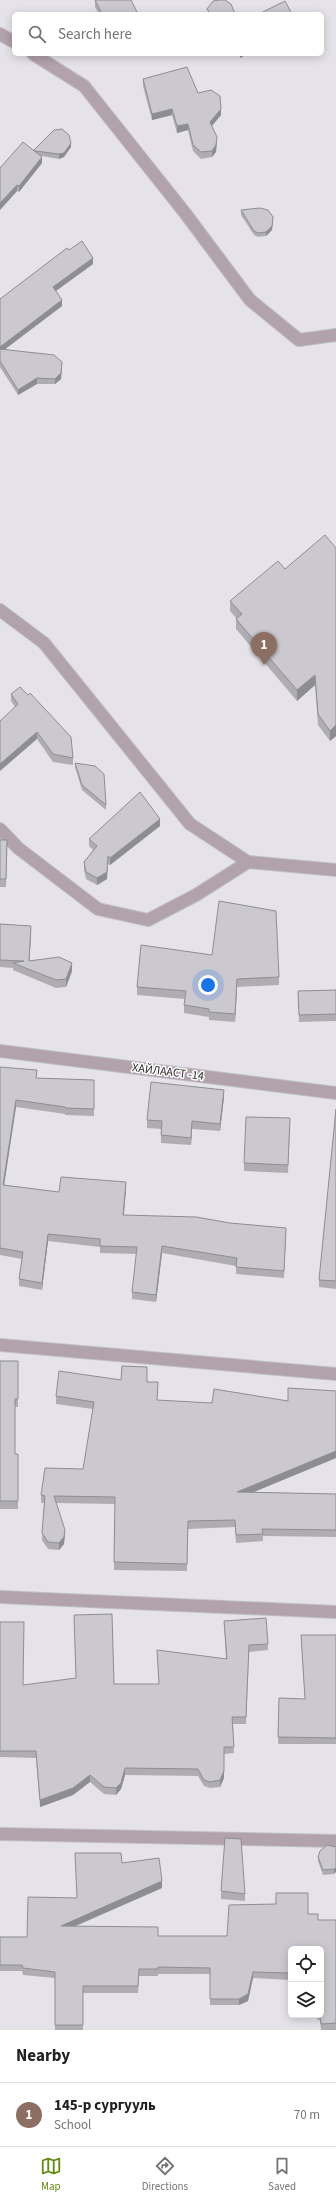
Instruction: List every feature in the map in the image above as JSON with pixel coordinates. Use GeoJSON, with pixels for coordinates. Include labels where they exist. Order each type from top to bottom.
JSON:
{"type":"FeatureCollection","features":[{"type":"Feature","properties":{"kind":"street"},"geometry":{"type":"LineString","coordinates":[[0,34],[12,41]]}},
{"type":"Feature","properties":{"kind":"street"},"geometry":{"type":"LineString","coordinates":[[36,56],[84,86],[185,213],[250,300],[299,340],[336,335]]}},
{"type":"Feature","properties":{"kind":"street"},"geometry":{"type":"LineString","coordinates":[[0,610],[44,643],[190,824],[248,862],[336,870]]}},
{"type":"Feature","properties":{"kind":"street"},"geometry":{"type":"LineString","coordinates":[[0,829],[18,848],[98,909],[148,920],[196,895],[248,862]]}},
{"type":"Feature","properties":{"kind":"street","name":"ХАЙЛААСТ -14"},"geometry":{"type":"LineString","coordinates":[[0,1051],[336,1093]]}},
{"type":"Feature","properties":{"kind":"street"},"geometry":{"type":"LineString","coordinates":[[0,1345],[336,1374]]}},
{"type":"Feature","properties":{"kind":"street"},"geometry":{"type":"LineString","coordinates":[[0,1597],[336,1612]]}},
{"type":"Feature","properties":{"kind":"street"},"geometry":{"type":"LineString","coordinates":[[0,1834],[336,1841]]}},
{"type":"Feature","properties":{"kind":"building"},"geometry":{"type":"Polygon","coordinates":[[[95,0],[131,0],[137,12],[101,12],[95,0]]]}},
{"type":"Feature","properties":{"kind":"building"},"geometry":{"type":"Polygon","coordinates":[[[225,0],[231,4],[234,12],[209,12],[207,9],[213,1],[225,0]]]}},
{"type":"Feature","properties":{"kind":"building"},"geometry":{"type":"Polygon","coordinates":[[[285,1],[291,12],[263,12],[285,1]]]}},
{"type":"Feature","properties":{"kind":"building"},"geometry":{"type":"Polygon","coordinates":[[[187,67],[198,93],[211,90],[220,96],[221,109],[210,122],[217,137],[216,145],[212,151],[201,152],[193,145],[188,124],[177,126],[172,109],[152,114],[143,79],[187,67]]]}},
{"type":"Feature","properties":{"kind":"building"},"geometry":{"type":"Polygon","coordinates":[[[62,129],[69,135],[71,143],[64,153],[59,154],[34,150],[54,130],[62,129]]]}},
{"type":"Feature","properties":{"kind":"building"},"geometry":{"type":"Polygon","coordinates":[[[23,142],[42,157],[19,186],[17,185],[0,203],[0,168],[23,142]]]}},
{"type":"Feature","properties":{"kind":"building"},"geometry":{"type":"Polygon","coordinates":[[[260,208],[268,210],[273,217],[272,226],[266,232],[258,233],[254,231],[241,210],[260,208]]]}},
{"type":"Feature","properties":{"kind":"building"},"geometry":{"type":"Polygon","coordinates":[[[82,241],[93,258],[53,287],[62,300],[0,347],[0,299],[67,248],[69,250],[82,241]]]}},
{"type":"Feature","properties":{"kind":"building"},"geometry":{"type":"Polygon","coordinates":[[[0,349],[54,355],[62,362],[61,373],[55,379],[37,378],[18,390],[0,361],[0,349]]]}},
{"type":"Feature","properties":{"kind":"building"},"geometry":{"type":"Polygon","coordinates":[[[325,535],[336,548],[336,725],[330,731],[318,714],[315,675],[297,690],[236,619],[242,614],[230,601],[278,561],[285,569],[325,535]]]}},
{"type":"Feature","properties":{"kind":"building"},"geometry":{"type":"Polygon","coordinates":[[[20,687],[28,695],[30,693],[71,737],[73,758],[53,754],[37,732],[0,764],[0,721],[18,704],[11,694],[20,687]]]}},
{"type":"Feature","properties":{"kind":"building"},"geometry":{"type":"Polygon","coordinates":[[[75,763],[95,766],[104,774],[106,805],[82,785],[75,763]]]}},
{"type":"Feature","properties":{"kind":"building"},"geometry":{"type":"Polygon","coordinates":[[[140,792],[160,819],[110,858],[108,856],[107,872],[97,878],[86,872],[84,862],[97,846],[89,839],[140,792]]]}},
{"type":"Feature","properties":{"kind":"building"},"geometry":{"type":"Polygon","coordinates":[[[0,840],[7,840],[6,879],[0,879],[0,840]]]}},
{"type":"Feature","properties":{"kind":"building"},"geometry":{"type":"Polygon","coordinates":[[[219,901],[276,911],[279,977],[237,979],[235,1014],[209,1012],[209,1009],[184,1005],[186,991],[137,987],[141,945],[212,955],[219,901]]]}},
{"type":"Feature","properties":{"kind":"building"},"geometry":{"type":"Polygon","coordinates":[[[0,924],[31,926],[29,961],[59,957],[72,963],[66,979],[56,980],[13,963],[24,961],[0,960],[0,924]]]}},
{"type":"Feature","properties":{"kind":"building"},"geometry":{"type":"Polygon","coordinates":[[[336,990],[336,1014],[299,1015],[298,991],[336,990]]]}},
{"type":"Feature","properties":{"kind":"building"},"geometry":{"type":"Polygon","coordinates":[[[0,1067],[37,1070],[36,1078],[94,1080],[94,1109],[65,1108],[16,1100],[3,1185],[59,1192],[61,1177],[126,1182],[123,1215],[196,1217],[230,1223],[286,1228],[284,1271],[236,1267],[237,1258],[162,1246],[156,1295],[132,1292],[137,1247],[100,1246],[100,1239],[48,1234],[42,1283],[19,1279],[23,1252],[0,1248],[0,1067]]]}},
{"type":"Feature","properties":{"kind":"building"},"geometry":{"type":"Polygon","coordinates":[[[151,1082],[224,1090],[220,1124],[192,1121],[191,1138],[161,1135],[162,1121],[147,1120],[151,1082]]]}},
{"type":"Feature","properties":{"kind":"building"},"geometry":{"type":"Polygon","coordinates":[[[336,1109],[336,1281],[319,1280],[336,1109]]]}},
{"type":"Feature","properties":{"kind":"building"},"geometry":{"type":"Polygon","coordinates":[[[246,1117],[290,1118],[288,1165],[244,1163],[246,1117]]]}},
{"type":"Feature","properties":{"kind":"building"},"geometry":{"type":"Polygon","coordinates":[[[0,1361],[18,1361],[18,1399],[15,1399],[15,1454],[18,1454],[18,1501],[0,1501],[0,1361]]]}},
{"type":"Feature","properties":{"kind":"building"},"geometry":{"type":"Polygon","coordinates":[[[122,1366],[147,1367],[147,1382],[158,1382],[157,1400],[212,1403],[214,1389],[288,1401],[288,1388],[336,1391],[336,1451],[237,1492],[336,1494],[336,1530],[262,1529],[263,1534],[236,1535],[235,1520],[188,1521],[187,1564],[114,1562],[115,1497],[54,1496],[65,1530],[64,1537],[59,1543],[48,1542],[42,1533],[45,1496],[41,1495],[45,1468],[83,1469],[94,1402],[56,1396],[59,1371],[121,1380],[122,1366]]]}},
{"type":"Feature","properties":{"kind":"building"},"geometry":{"type":"Polygon","coordinates":[[[112,1614],[114,1684],[159,1684],[157,1650],[227,1659],[224,1621],[266,1618],[268,1644],[249,1645],[246,1717],[232,1717],[234,1747],[224,1747],[224,1771],[220,1780],[210,1782],[204,1780],[198,1769],[125,1768],[121,1783],[116,1788],[104,1787],[90,1775],[73,1788],[40,1800],[36,1751],[0,1751],[0,1622],[24,1622],[23,1685],[76,1678],[74,1615],[112,1614]]]}},
{"type":"Feature","properties":{"kind":"building"},"geometry":{"type":"Polygon","coordinates":[[[301,1635],[336,1635],[336,1738],[278,1737],[279,1698],[305,1699],[301,1635]]]}},
{"type":"Feature","properties":{"kind":"building"},"geometry":{"type":"Polygon","coordinates":[[[225,1838],[241,1839],[245,1894],[221,1891],[225,1838]]]}},
{"type":"Feature","properties":{"kind":"building"},"geometry":{"type":"Polygon","coordinates":[[[327,1845],[336,1847],[336,1868],[323,1870],[318,1857],[320,1851],[327,1845]]]}},
{"type":"Feature","properties":{"kind":"building"},"geometry":{"type":"Polygon","coordinates":[[[75,1853],[121,1853],[122,1863],[159,1858],[162,1881],[61,1926],[158,1927],[158,1936],[227,1936],[229,1905],[276,1904],[276,1893],[308,1893],[308,1914],[318,1914],[318,1920],[336,1920],[336,2023],[321,2024],[320,2018],[324,2018],[324,1946],[288,1946],[288,1973],[253,1972],[248,1994],[239,1999],[210,1999],[210,1968],[158,1967],[158,1969],[139,1969],[138,1986],[83,1986],[83,2025],[55,2025],[55,1972],[23,1968],[22,1965],[0,1965],[0,1937],[27,1937],[28,1897],[77,1898],[75,1853]]]}},
{"type":"Feature","properties":{"kind":"place","name":"145-р сургууль"},"geometry":{"type":"Point","coordinates":[264,665]}}]}
